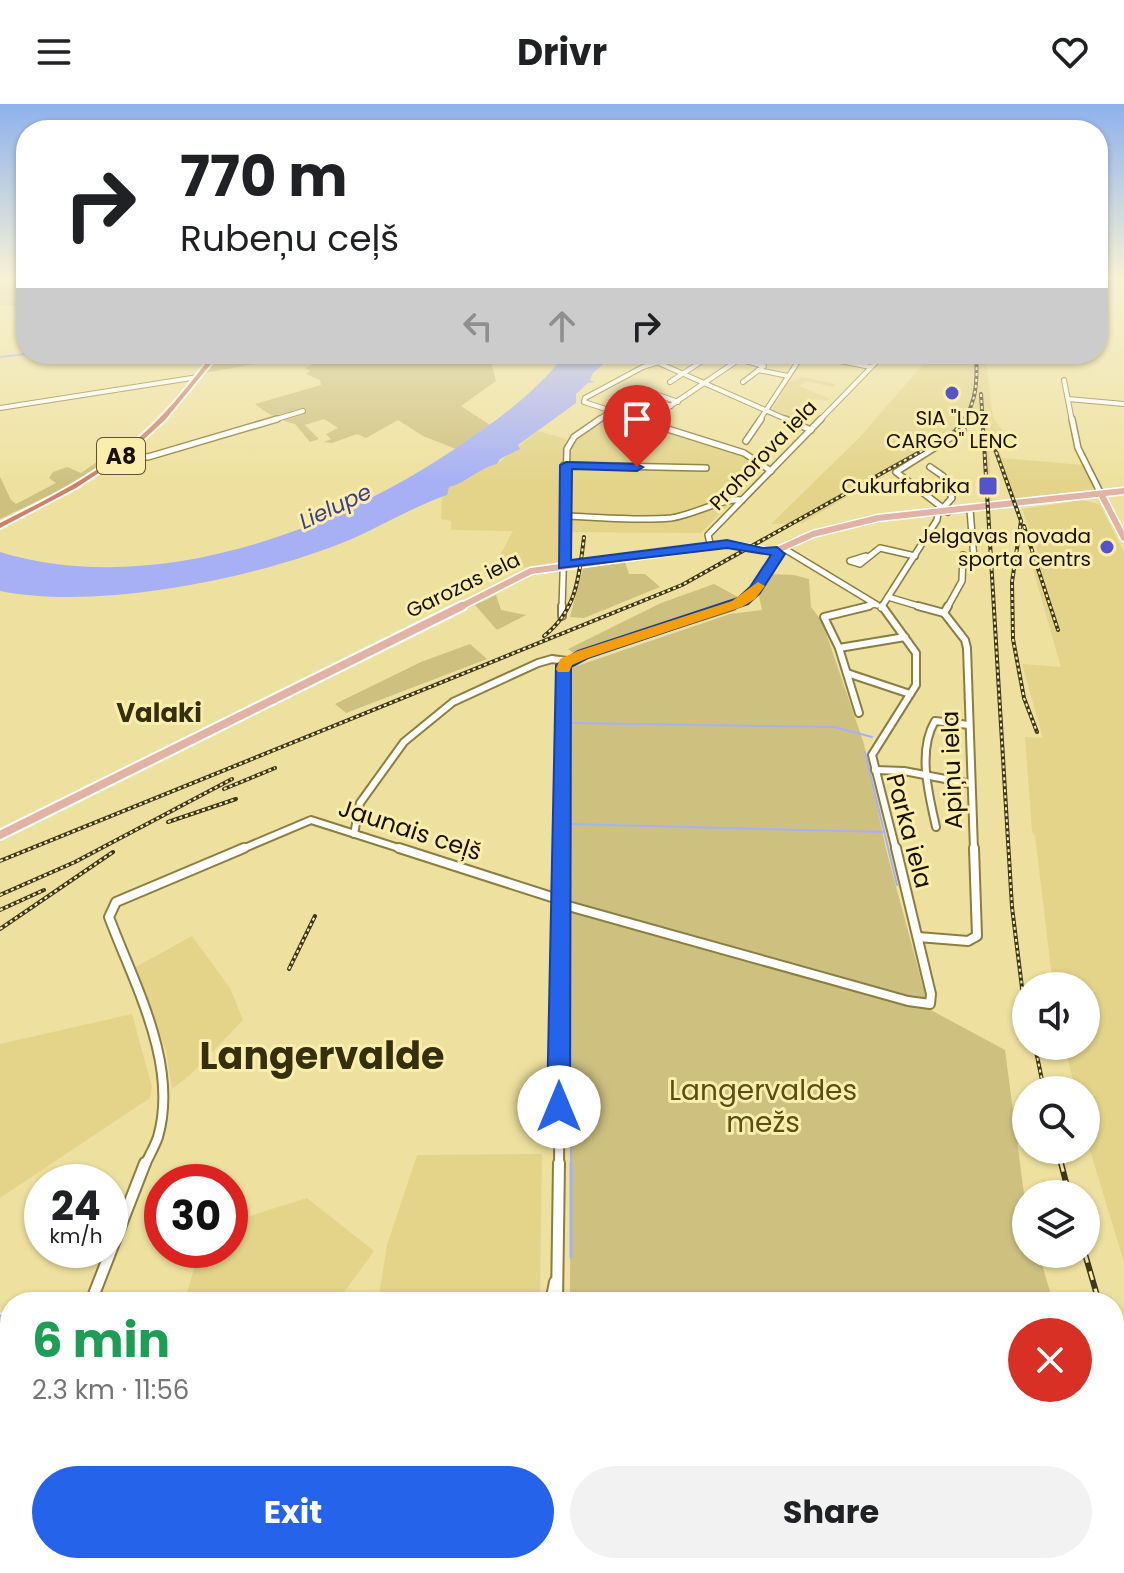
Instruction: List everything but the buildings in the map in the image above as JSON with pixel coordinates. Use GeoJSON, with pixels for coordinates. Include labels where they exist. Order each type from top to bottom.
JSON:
{"type":"FeatureCollection","features":[{"type":"Feature","properties":{"kind":"highway","name":"A8"},"geometry":{"type":"LineString","coordinates":[[0,526],[74,486],[123,454],[161,421],[208,364]]}},
{"type":"Feature","properties":{"kind":"main road"},"geometry":{"type":"LineString","coordinates":[[780,550],[813,534],[863,521],[1124,491]]}},
{"type":"Feature","properties":{"kind":"main road"},"geometry":{"type":"LineString","coordinates":[[1101,494],[1124,538]]}},
{"type":"Feature","properties":{"kind":"main road","name":"Garozas iela"},"geometry":{"type":"LineString","coordinates":[[0,835],[538,569],[733,544],[763,552],[780,550]]}},
{"type":"Feature","properties":{"kind":"street"},"geometry":{"type":"LineString","coordinates":[[771,471],[744,453],[610,412],[587,404],[584,399],[643,367],[661,364],[811,430]]}},
{"type":"Feature","properties":{"kind":"street"},"geometry":{"type":"LineString","coordinates":[[670,382],[698,364]]}},
{"type":"Feature","properties":{"kind":"street"},"geometry":{"type":"LineString","coordinates":[[645,423],[734,364]]}},
{"type":"Feature","properties":{"kind":"street"},"geometry":{"type":"LineString","coordinates":[[743,382],[764,366],[757,364]]}},
{"type":"Feature","properties":{"kind":"street"},"geometry":{"type":"LineString","coordinates":[[746,441],[797,364]]}},
{"type":"Feature","properties":{"kind":"street"},"geometry":{"type":"LineString","coordinates":[[854,364],[871,367]]}},
{"type":"Feature","properties":{"kind":"street","name":"Prohorova iela"},"geometry":{"type":"LineString","coordinates":[[711,547],[708,535],[874,364]]}},
{"type":"Feature","properties":{"kind":"street"},"geometry":{"type":"LineString","coordinates":[[758,370],[788,376]]}},
{"type":"Feature","properties":{"kind":"street"},"geometry":{"type":"LineString","coordinates":[[0,408],[198,377]]}},
{"type":"Feature","properties":{"kind":"street"},"geometry":{"type":"LineString","coordinates":[[1064,380],[1079,452],[1101,494]]}},
{"type":"Feature","properties":{"kind":"street"},"geometry":{"type":"LineString","coordinates":[[647,391],[678,402]]}},
{"type":"Feature","properties":{"kind":"street"},"geometry":{"type":"LineString","coordinates":[[619,415],[641,397],[671,406]]}},
{"type":"Feature","properties":{"kind":"street"},"geometry":{"type":"LineString","coordinates":[[1068,399],[1124,404]]}},
{"type":"Feature","properties":{"kind":"street"},"geometry":{"type":"LineString","coordinates":[[123,454],[148,457],[303,411]]}},
{"type":"Feature","properties":{"kind":"street"},"geometry":{"type":"LineString","coordinates":[[562,616],[564,465],[571,440],[610,412]]}},
{"type":"Feature","properties":{"kind":"street"},"geometry":{"type":"LineString","coordinates":[[925,493],[948,488],[952,498],[946,510],[896,470],[963,430]]}},
{"type":"Feature","properties":{"kind":"street"},"geometry":{"type":"LineString","coordinates":[[564,465],[706,468]]}},
{"type":"Feature","properties":{"kind":"street"},"geometry":{"type":"LineString","coordinates":[[930,467],[943,476],[943,489]]}},
{"type":"Feature","properties":{"kind":"street"},"geometry":{"type":"LineString","coordinates":[[565,516],[687,516],[715,507],[730,498],[742,500]]}},
{"type":"Feature","properties":{"kind":"street"},"geometry":{"type":"LineString","coordinates":[[970,510],[974,559]]}},
{"type":"Feature","properties":{"kind":"street"},"geometry":{"type":"LineString","coordinates":[[859,713],[826,615],[878,606],[888,597],[937,520],[938,513]]}},
{"type":"Feature","properties":{"kind":"street"},"geometry":{"type":"LineString","coordinates":[[866,556],[880,548],[915,556]]}},
{"type":"Feature","properties":{"kind":"street"},"geometry":{"type":"LineString","coordinates":[[354,834],[360,803],[404,742],[424,729],[453,702],[538,663],[552,659],[567,661],[743,601],[771,567],[780,550],[878,606]]}},
{"type":"Feature","properties":{"kind":"street"},"geometry":{"type":"LineString","coordinates":[[888,597],[944,613],[962,581],[963,555]]}},
{"type":"Feature","properties":{"kind":"street"},"geometry":{"type":"LineString","coordinates":[[520,576],[529,582]]}},
{"type":"Feature","properties":{"kind":"street","name":"Parka iela"},"geometry":{"type":"LineString","coordinates":[[878,606],[917,656],[916,685],[872,755],[918,937],[931,994],[930,1004]]}},
{"type":"Feature","properties":{"kind":"street","name":"Apiņu iela"},"geometry":{"type":"LineString","coordinates":[[918,937],[968,941],[976,938],[967,648],[944,613]]}},
{"type":"Feature","properties":{"kind":"street"},"geometry":{"type":"LineString","coordinates":[[839,648],[905,637]]}},
{"type":"Feature","properties":{"kind":"street"},"geometry":{"type":"LineString","coordinates":[[554,1292],[559,1215],[563,670],[567,661]]}},
{"type":"Feature","properties":{"kind":"street"},"geometry":{"type":"LineString","coordinates":[[847,673],[910,694]]}},
{"type":"Feature","properties":{"kind":"street"},"geometry":{"type":"LineString","coordinates":[[936,827],[927,776],[928,734],[932,722],[969,725]]}},
{"type":"Feature","properties":{"kind":"street"},"geometry":{"type":"LineString","coordinates":[[875,770],[971,784]]}},
{"type":"Feature","properties":{"kind":"street","name":"Jaunais ceļš"},"geometry":{"type":"LineString","coordinates":[[95,1292],[129,1200],[158,1136],[163,1084],[157,1047],[109,912],[116,902],[311,820],[561,902],[908,1001],[930,1004]]}},
{"type":"Feature","properties":{"kind":"shaded area"},"geometry":{"type":"Polygon","coordinates":[[[923,364],[986,364],[993,417],[1003,431],[998,448],[1002,458],[1083,465],[1097,491],[1014,500],[989,445],[992,505],[987,505],[980,412],[976,411],[961,429],[803,523],[771,524],[859,438],[923,364]]]}},
{"type":"Feature","properties":{"kind":"shaded area"},"geometry":{"type":"Polygon","coordinates":[[[802,377],[836,384],[833,387],[806,381],[799,386],[830,399],[814,399],[798,409],[802,414],[787,420],[771,412],[788,383],[802,377]]]}},
{"type":"Feature","properties":{"kind":"shaded area"},"geometry":{"type":"Polygon","coordinates":[[[614,414],[744,454],[763,469],[701,533],[566,532],[568,454],[572,444],[614,414]]]}},
{"type":"Feature","properties":{"kind":"shaded area"},"geometry":{"type":"Polygon","coordinates":[[[538,431],[566,439],[558,562],[514,569],[498,559],[513,531],[451,530],[451,521],[441,519],[442,497],[449,487],[470,478],[480,469],[497,464],[538,431]]]}},
{"type":"Feature","properties":{"kind":"shaded area"},"geometry":{"type":"Polygon","coordinates":[[[1084,500],[1100,505],[1124,552],[1124,1262],[1094,1164],[1100,1164],[1100,1076],[1072,1076],[1068,1060],[1100,1060],[1100,972],[1051,972],[1035,835],[1032,832],[1025,737],[1043,738],[1022,664],[1061,667],[1028,552],[1038,552],[1022,509],[1084,500]]]}},
{"type":"Feature","properties":{"kind":"shaded area"},"geometry":{"type":"Polygon","coordinates":[[[192,936],[230,988],[243,1020],[190,1075],[172,1089],[166,1051],[134,968],[192,936]]]}},
{"type":"Feature","properties":{"kind":"shaded area"},"geometry":{"type":"Polygon","coordinates":[[[132,1014],[152,1087],[150,1098],[51,1164],[24,1164],[24,1182],[0,1198],[0,1044],[132,1014]]]}},
{"type":"Feature","properties":{"kind":"shaded area"},"geometry":{"type":"Polygon","coordinates":[[[542,1154],[540,1292],[380,1292],[387,1245],[417,1155],[542,1154]]]}},
{"type":"Feature","properties":{"kind":"shaded area"},"geometry":{"type":"Polygon","coordinates":[[[307,1198],[374,1251],[344,1292],[187,1292],[194,1268],[248,1268],[248,1216],[307,1198]]]}},
{"type":"Feature","properties":{"kind":"green space"},"geometry":{"type":"Polygon","coordinates":[[[211,364],[254,364],[204,373],[211,364]]]}},
{"type":"Feature","properties":{"kind":"green space"},"geometry":{"type":"Polygon","coordinates":[[[314,364],[492,364],[496,381],[461,406],[490,425],[456,449],[423,436],[398,420],[366,438],[357,434],[332,443],[324,442],[331,439],[326,434],[338,428],[324,419],[305,425],[319,439],[310,442],[295,424],[274,417],[255,404],[321,385],[320,380],[306,374],[310,371],[305,368],[314,364]]]}},
{"type":"Feature","properties":{"kind":"green space"},"geometry":{"type":"Polygon","coordinates":[[[98,455],[115,455],[71,485],[0,519],[0,477],[16,504],[56,483],[49,478],[53,472],[67,467],[81,473],[104,457],[98,455]]]}},
{"type":"Feature","properties":{"kind":"green space"},"geometry":{"type":"Polygon","coordinates":[[[625,562],[629,574],[645,574],[660,587],[584,618],[570,617],[583,568],[625,562]]]}},
{"type":"Feature","properties":{"kind":"green space","name":"Langervaldes mežs"},"geometry":{"type":"Polygon","coordinates":[[[770,574],[809,579],[811,607],[822,621],[864,744],[886,849],[929,1009],[1005,1050],[1012,1103],[1012,1164],[1020,1164],[1022,1180],[1012,1180],[1012,1268],[1043,1268],[1050,1292],[570,1292],[571,668],[730,614],[762,610],[758,592],[770,574]]]}},
{"type":"Feature","properties":{"kind":"green space"},"geometry":{"type":"Polygon","coordinates":[[[714,584],[738,597],[738,601],[576,655],[568,649],[661,603],[714,584]]]}},
{"type":"Feature","properties":{"kind":"green space"},"geometry":{"type":"Polygon","coordinates":[[[496,595],[501,610],[526,615],[497,630],[475,605],[496,595]]]}},
{"type":"Feature","properties":{"kind":"green space"},"geometry":{"type":"Polygon","coordinates":[[[470,644],[487,659],[346,713],[335,704],[421,662],[470,644]]]}},
{"type":"Feature","properties":{"kind":"water"},"geometry":{"type":"Polygon","coordinates":[[[556,364],[603,364],[593,373],[590,380],[595,382],[588,383],[576,394],[576,403],[518,445],[520,449],[449,487],[447,495],[316,553],[227,578],[131,594],[40,596],[0,591],[0,552],[59,564],[119,567],[181,561],[243,548],[303,528],[361,503],[415,474],[492,423],[556,364]]]}},
{"type":"Feature","properties":{"kind":"waterway"},"geometry":{"type":"LineString","coordinates":[[0,357],[16,355]]}},
{"type":"Feature","properties":{"kind":"waterway"},"geometry":{"type":"LineString","coordinates":[[570,668],[570,723]]}},
{"type":"Feature","properties":{"kind":"waterway"},"geometry":{"type":"LineString","coordinates":[[570,723],[834,727],[872,737]]}},
{"type":"Feature","properties":{"kind":"waterway"},"geometry":{"type":"LineString","coordinates":[[570,723],[570,824]]}},
{"type":"Feature","properties":{"kind":"waterway"},"geometry":{"type":"LineString","coordinates":[[865,752],[897,885]]}},
{"type":"Feature","properties":{"kind":"waterway"},"geometry":{"type":"LineString","coordinates":[[570,824],[884,832]]}},
{"type":"Feature","properties":{"kind":"waterway"},"geometry":{"type":"LineString","coordinates":[[570,824],[570,900]]}},
{"type":"Feature","properties":{"kind":"waterway"},"geometry":{"type":"LineString","coordinates":[[570,910],[571,1165]]}},
{"type":"Feature","properties":{"kind":"waterway"},"geometry":{"type":"LineString","coordinates":[[571,1165],[571,1257]]}},
{"type":"Feature","properties":{"kind":"railway"},"geometry":{"type":"LineString","coordinates":[[0,861],[682,585],[952,434],[971,407],[976,364]]}},
{"type":"Feature","properties":{"kind":"railway"},"geometry":{"type":"LineString","coordinates":[[981,394],[1012,907],[1020,972]]}},
{"type":"Feature","properties":{"kind":"railway"},"geometry":{"type":"LineString","coordinates":[[990,435],[1021,521],[1012,582],[1013,639],[1024,698],[1037,732]]}},
{"type":"Feature","properties":{"kind":"railway"},"geometry":{"type":"LineString","coordinates":[[1024,526],[1058,630]]}},
{"type":"Feature","properties":{"kind":"railway"},"geometry":{"type":"LineString","coordinates":[[544,636],[570,604],[578,579],[584,537]]}},
{"type":"Feature","properties":{"kind":"railway"},"geometry":{"type":"LineString","coordinates":[[224,789],[275,768]]}},
{"type":"Feature","properties":{"kind":"railway"},"geometry":{"type":"LineString","coordinates":[[0,895],[75,862],[232,779]]}},
{"type":"Feature","properties":{"kind":"railway"},"geometry":{"type":"LineString","coordinates":[[168,822],[236,799]]}},
{"type":"Feature","properties":{"kind":"railway"},"geometry":{"type":"LineString","coordinates":[[0,929],[113,852]]}},
{"type":"Feature","properties":{"kind":"railway"},"geometry":{"type":"LineString","coordinates":[[0,910],[44,890]]}},
{"type":"Feature","properties":{"kind":"railway"},"geometry":{"type":"LineString","coordinates":[[289,969],[315,916]]}},
{"type":"Feature","properties":{"kind":"railway"},"geometry":{"type":"LineString","coordinates":[[1038,1060],[1041,1076]]}},
{"type":"Feature","properties":{"kind":"railway"},"geometry":{"type":"LineString","coordinates":[[1061,1164],[1065,1180]]}},
{"type":"Feature","properties":{"kind":"railway"},"geometry":{"type":"LineString","coordinates":[[1089,1268],[1096,1292]]}},
{"type":"Feature","properties":{"kind":"slow traffic"},"geometry":{"type":"LineString","coordinates":[[563,669],[566,662],[583,654],[737,604],[758,586]]}},
{"type":"Feature","properties":{"kind":"place","name":"SIA \"LDz CARGO\" LENC"},"geometry":{"type":"Point","coordinates":[952,393]}},
{"type":"Feature","properties":{"kind":"place","name":"Cukurfabrika"},"geometry":{"type":"Point","coordinates":[988,486]}},
{"type":"Feature","properties":{"kind":"place","name":"Jelgavas novada sporta centrs"},"geometry":{"type":"Point","coordinates":[1107,547]}},
{"type":"Feature","properties":{"kind":"district","name":"Valaki"},"geometry":{"type":"Point","coordinates":[159,713]}},
{"type":"Feature","properties":{"kind":"district","name":"Langervalde"},"geometry":{"type":"Point","coordinates":[322,1056]}},
{"type":"Feature","properties":{"kind":"route"},"geometry":{"type":"LineString","coordinates":[[559,1107],[564,665],[583,654],[734,606],[750,596],[778,554],[777,551],[763,552],[727,544],[564,565],[566,465],[637,467]]}},
{"type":"Feature","properties":{"kind":"water label","name":"Lielupe"},"geometry":{"type":"Point","coordinates":[335,506]}}]}
